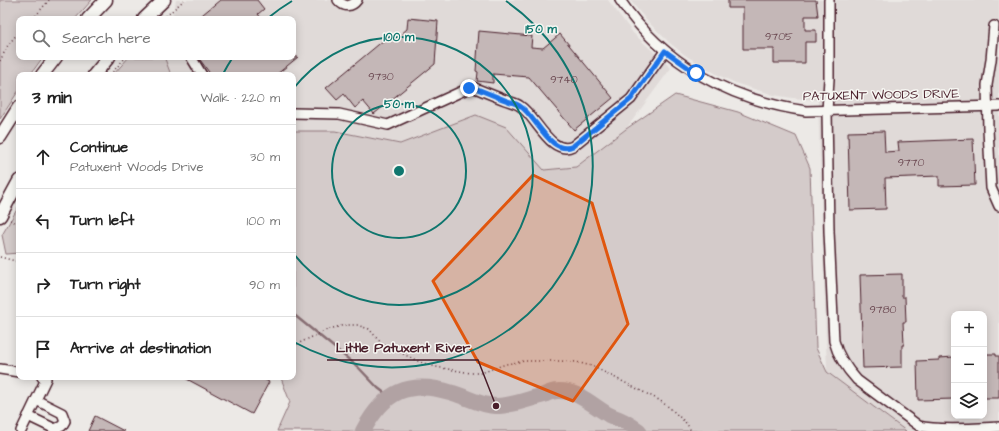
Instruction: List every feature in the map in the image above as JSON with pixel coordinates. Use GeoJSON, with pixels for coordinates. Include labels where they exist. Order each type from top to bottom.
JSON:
{"type":"FeatureCollection","features":[{"type":"Feature","properties":{"kind":"main road"},"geometry":{"type":"LineString","coordinates":[[91,16],[106,0]]}},
{"type":"Feature","properties":{"kind":"main road"},"geometry":{"type":"LineString","coordinates":[[147,16],[164,0]]}},
{"type":"Feature","properties":{"kind":"main road"},"geometry":{"type":"LineString","coordinates":[[44,72],[54,60]]}},
{"type":"Feature","properties":{"kind":"main road"},"geometry":{"type":"LineString","coordinates":[[96,72],[106,60]]}},
{"type":"Feature","properties":{"kind":"main road"},"geometry":{"type":"LineString","coordinates":[[0,137],[16,112]]}},
{"type":"Feature","properties":{"kind":"main road"},"geometry":{"type":"LineString","coordinates":[[4,218],[16,188]]}},
{"type":"Feature","properties":{"kind":"street"},"geometry":{"type":"LineString","coordinates":[[338,0],[343,5],[349,6],[353,5],[357,0]]}},
{"type":"Feature","properties":{"kind":"street","name":"PATUXENT WOODS DRIVE"},"geometry":{"type":"LineString","coordinates":[[620,0],[641,27],[665,51],[696,73],[750,99],[806,111],[999,106]]}},
{"type":"Feature","properties":{"kind":"street"},"geometry":{"type":"LineString","coordinates":[[829,0],[829,79],[827,111],[829,231],[834,341],[837,353],[848,370],[857,380],[919,426],[927,429],[999,427]]}},
{"type":"Feature","properties":{"kind":"street"},"geometry":{"type":"LineString","coordinates":[[994,26],[991,60],[987,79],[991,188],[999,206]]}},
{"type":"Feature","properties":{"kind":"street"},"geometry":{"type":"LineString","coordinates":[[296,112],[339,114],[388,125],[473,87],[521,106],[558,147],[568,149],[631,99],[665,51]]}},
{"type":"Feature","properties":{"kind":"street"},"geometry":{"type":"LineString","coordinates":[[193,60],[200,72]]}},
{"type":"Feature","properties":{"kind":"street"},"geometry":{"type":"LineString","coordinates":[[0,369],[16,372]]}},
{"type":"Feature","properties":{"kind":"street"},"geometry":{"type":"LineString","coordinates":[[21,431],[46,380]]}},
{"type":"Feature","properties":{"kind":"street"},"geometry":{"type":"LineString","coordinates":[[28,416],[55,428],[62,426],[64,421],[62,413],[36,400]]}},
{"type":"Feature","properties":{"kind":"path"},"geometry":{"type":"LineString","coordinates":[[36,16],[49,0]]}},
{"type":"Feature","properties":{"kind":"path"},"geometry":{"type":"LineString","coordinates":[[166,16],[184,0]]}},
{"type":"Feature","properties":{"kind":"path"},"geometry":{"type":"LineString","coordinates":[[0,61],[8,45],[16,36]]}},
{"type":"Feature","properties":{"kind":"path"},"geometry":{"type":"LineString","coordinates":[[113,72],[123,60]]}},
{"type":"Feature","properties":{"kind":"path"},"geometry":{"type":"LineString","coordinates":[[4,218],[16,223]]}},
{"type":"Feature","properties":{"kind":"path"},"geometry":{"type":"LineString","coordinates":[[0,257],[16,261]]}},
{"type":"Feature","properties":{"kind":"path"},"geometry":{"type":"LineString","coordinates":[[296,345],[329,329],[345,325],[357,325],[369,329],[382,344],[407,356],[436,367],[454,369],[471,374],[481,373],[506,364],[561,360],[576,362],[592,366],[670,408],[687,424],[691,431]]}},
{"type":"Feature","properties":{"kind":"highlighted area"},"geometry":{"type":"Polygon","coordinates":[[[533,175],[592,203],[628,324],[573,401],[478,362],[433,281],[533,175]]]}},
{"type":"Feature","properties":{"kind":"shaded area"},"geometry":{"type":"Polygon","coordinates":[[[0,0],[92,0],[78,16],[16,16],[16,60],[41,60],[32,72],[16,72],[16,95],[0,119],[0,0]]]}},
{"type":"Feature","properties":{"kind":"shaded area"},"geometry":{"type":"Polygon","coordinates":[[[176,0],[608,0],[633,33],[671,68],[626,129],[576,167],[544,170],[506,127],[476,115],[400,144],[335,131],[296,131],[296,72],[170,72],[165,60],[296,60],[296,16],[173,16],[176,0]]]}},
{"type":"Feature","properties":{"kind":"shaded area"},"geometry":{"type":"Polygon","coordinates":[[[630,0],[999,0],[999,431],[906,431],[827,372],[818,100],[774,95],[738,84],[720,76],[685,55],[647,21],[630,0]]]}},
{"type":"Feature","properties":{"kind":"shaded area"},"geometry":{"type":"Polygon","coordinates":[[[126,60],[165,60],[170,72],[116,72],[126,60]]]}},
{"type":"Feature","properties":{"kind":"shaded area"},"geometry":{"type":"Polygon","coordinates":[[[675,95],[738,112],[796,136],[810,168],[816,348],[827,372],[906,431],[277,431],[290,402],[282,380],[296,380],[296,131],[335,131],[400,144],[476,115],[506,127],[544,170],[576,167],[626,129],[675,95]]]}},
{"type":"Feature","properties":{"kind":"shaded area"},"geometry":{"type":"Polygon","coordinates":[[[16,211],[16,253],[6,254],[2,235],[16,211]]]}},
{"type":"Feature","properties":{"kind":"building"},"geometry":{"type":"Polygon","coordinates":[[[220,0],[257,0],[264,9],[258,14],[260,16],[201,16],[220,0]]]}},
{"type":"Feature","properties":{"kind":"building"},"geometry":{"type":"Polygon","coordinates":[[[728,0],[816,0],[818,16],[805,16],[805,30],[816,30],[816,42],[805,42],[805,63],[774,63],[774,49],[743,49],[743,8],[728,8],[728,0]]]}},
{"type":"Feature","properties":{"kind":"building"},"geometry":{"type":"Polygon","coordinates":[[[408,18],[438,21],[435,64],[374,114],[363,101],[355,108],[344,94],[337,100],[326,88],[390,35],[394,40],[407,29],[408,18]]]}},
{"type":"Feature","properties":{"kind":"building"},"geometry":{"type":"Polygon","coordinates":[[[479,31],[532,36],[531,47],[543,48],[560,34],[613,98],[574,130],[529,77],[493,74],[493,83],[477,81],[478,72],[476,71],[479,31]]]}},
{"type":"Feature","properties":{"kind":"building"},"geometry":{"type":"Polygon","coordinates":[[[200,60],[294,60],[280,72],[209,72],[200,60]]]}},
{"type":"Feature","properties":{"kind":"building"},"geometry":{"type":"Polygon","coordinates":[[[884,131],[885,152],[899,151],[898,142],[973,139],[975,185],[939,186],[939,176],[885,178],[886,209],[850,210],[848,132],[884,131]]]}},
{"type":"Feature","properties":{"kind":"building"},"geometry":{"type":"Polygon","coordinates":[[[902,274],[902,297],[905,297],[906,322],[903,322],[904,345],[902,345],[902,367],[863,368],[860,275],[902,274]]]}},
{"type":"Feature","properties":{"kind":"building"},"geometry":{"type":"Polygon","coordinates":[[[987,354],[996,354],[996,356],[999,356],[999,398],[987,398],[987,354]]]}},
{"type":"Feature","properties":{"kind":"building"},"geometry":{"type":"Polygon","coordinates":[[[951,357],[951,399],[918,400],[917,361],[939,360],[939,358],[951,357]]]}},
{"type":"Feature","properties":{"kind":"building"},"geometry":{"type":"Polygon","coordinates":[[[189,380],[265,380],[269,382],[252,414],[189,380]]]}},
{"type":"Feature","properties":{"kind":"building"},"geometry":{"type":"Polygon","coordinates":[[[95,416],[124,431],[88,431],[95,416]]]}},
{"type":"Feature","properties":{"kind":"waterway"},"geometry":{"type":"LineString","coordinates":[[296,316],[358,367],[378,388],[390,397]]}},
{"type":"Feature","properties":{"kind":"waterway"},"geometry":{"type":"LineString","coordinates":[[363,431],[371,417],[389,398],[399,392],[411,388],[423,387],[437,389],[490,406],[514,404],[555,391],[565,391],[585,399],[609,415],[626,422],[639,431]]}},
{"type":"Feature","properties":{"kind":"place","name":"Little Patuxent River"},"geometry":{"type":"Point","coordinates":[496,406]}},
{"type":"Feature","properties":{"kind":"route"},"geometry":{"type":"LineString","coordinates":[[469,88],[473,87],[521,106],[558,147],[568,149],[631,99],[665,51],[696,73]]}}]}
